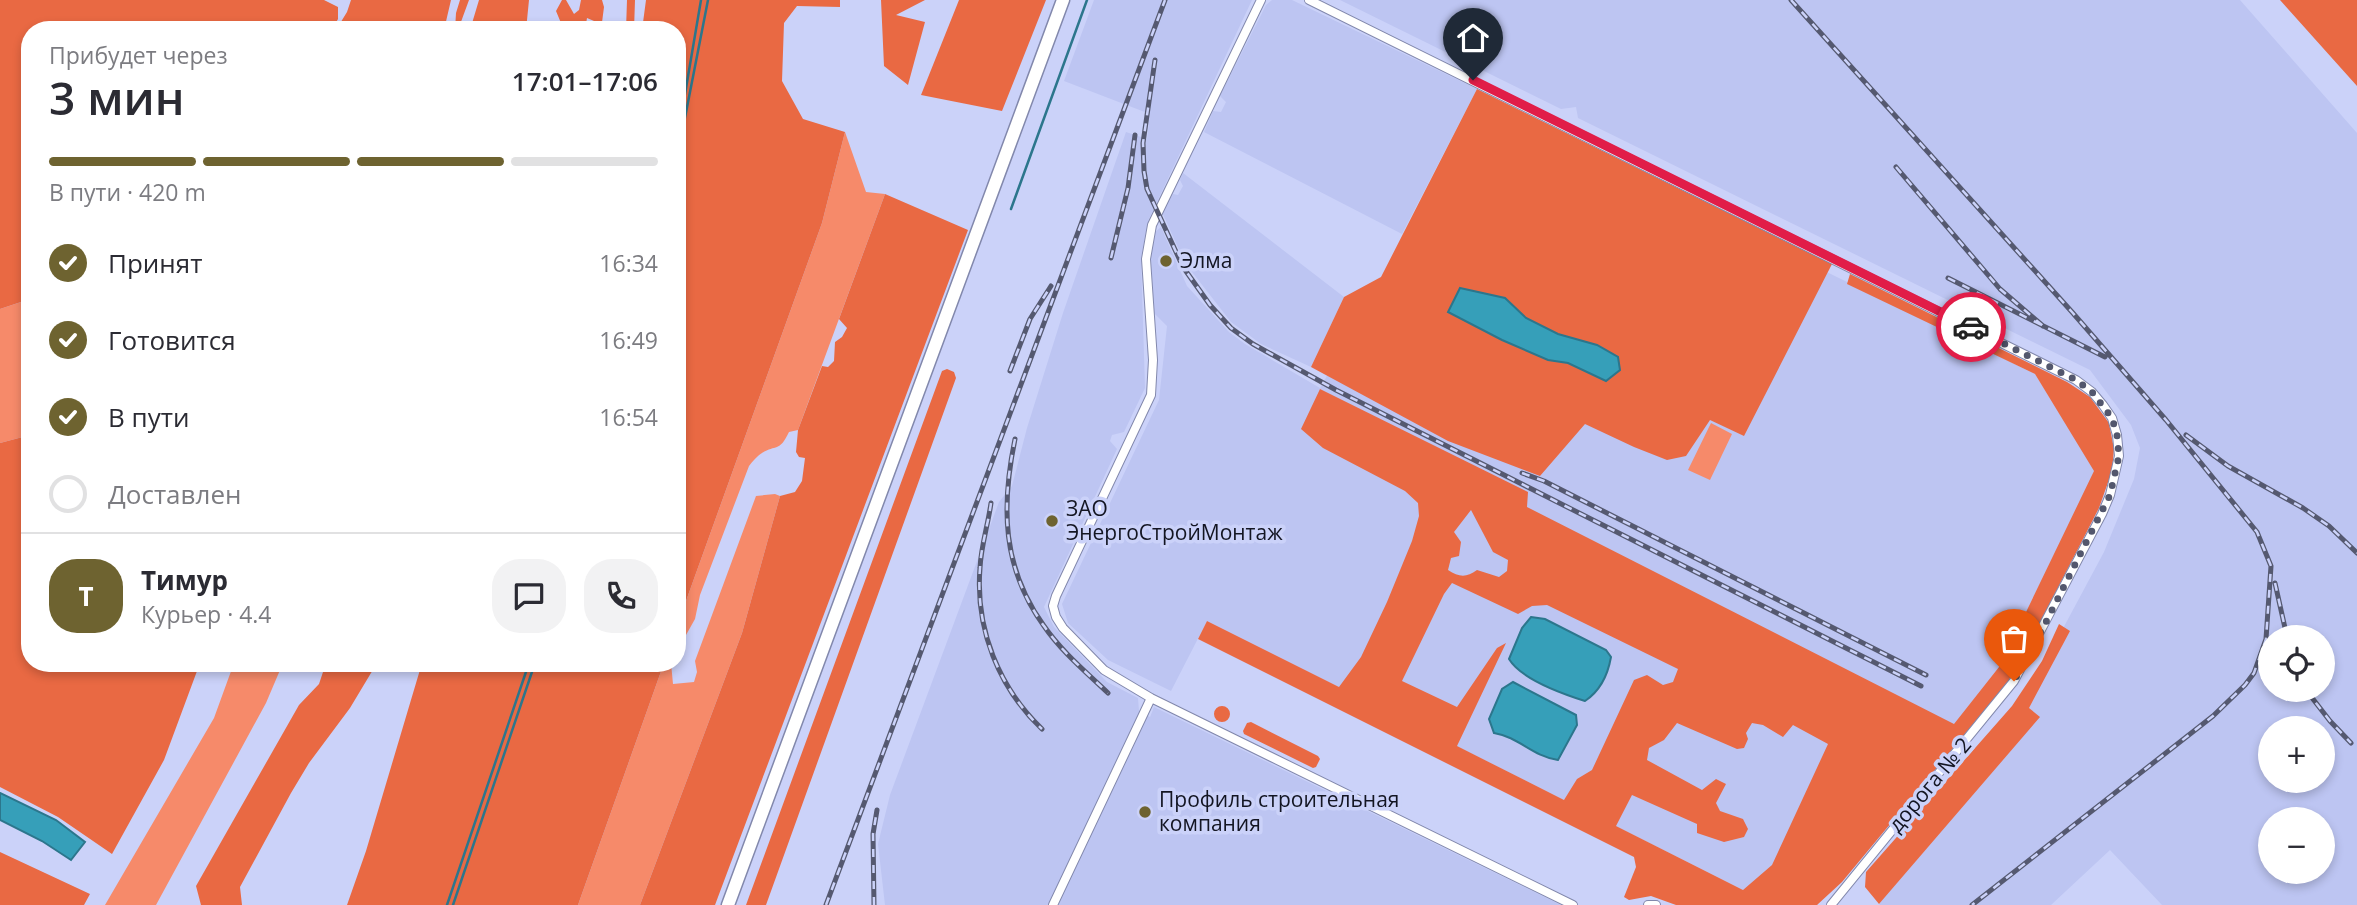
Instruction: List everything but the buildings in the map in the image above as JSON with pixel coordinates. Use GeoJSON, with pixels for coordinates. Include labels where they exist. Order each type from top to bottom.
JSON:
{"type":"FeatureCollection","features":[{"type":"Feature","properties":{"kind":"main road"},"geometry":{"type":"LineString","coordinates":[[728,905],[1063,0]]}},
{"type":"Feature","properties":{"kind":"street"},"geometry":{"type":"LineString","coordinates":[[1261,0],[1152,225],[1146,259],[1153,360],[1152,395],[1056,596],[1056,617],[1063,628],[1104,670],[1151,698],[1573,905]]}},
{"type":"Feature","properties":{"kind":"street","name":"дорога № 2"},"geometry":{"type":"LineString","coordinates":[[1309,0],[2076,380],[2092,392],[2112,418],[2119,456],[2110,495],[2028,657],[1998,703],[1831,905]]}},
{"type":"Feature","properties":{"kind":"street"},"geometry":{"type":"LineString","coordinates":[[1053,905],[1151,698]]}},
{"type":"Feature","properties":{"kind":"street"},"geometry":{"type":"LineString","coordinates":[[1648,905],[1656,905]]}},
{"type":"Feature","properties":{"kind":"shaded area"},"geometry":{"type":"Polygon","coordinates":[[[0,0],[324,0],[338,7],[337,21],[21,21],[21,302],[0,309],[0,0]]]}},
{"type":"Feature","properties":{"kind":"shaded area"},"geometry":{"type":"Polygon","coordinates":[[[351,0],[451,0],[446,21],[342,21],[351,0]]]}},
{"type":"Feature","properties":{"kind":"shaded area"},"geometry":{"type":"Polygon","coordinates":[[[460,0],[469,0],[461,21],[456,21],[460,0]]]}},
{"type":"Feature","properties":{"kind":"shaded area"},"geometry":{"type":"Polygon","coordinates":[[[479,0],[529,0],[527,21],[473,21],[479,0]]]}},
{"type":"Feature","properties":{"kind":"shaded area"},"geometry":{"type":"Polygon","coordinates":[[[562,0],[566,0],[574,14],[579,10],[581,0],[602,0],[604,7],[602,21],[587,18],[586,21],[560,21],[556,11],[562,0]]]}},
{"type":"Feature","properties":{"kind":"shaded area"},"geometry":{"type":"Polygon","coordinates":[[[627,0],[635,0],[634,21],[626,21],[627,0]]]}},
{"type":"Feature","properties":{"kind":"shaded area"},"geometry":{"type":"Polygon","coordinates":[[[646,0],[840,0],[840,7],[797,6],[784,23],[782,81],[803,119],[845,132],[822,223],[686,601],[686,21],[643,21],[646,0]]]}},
{"type":"Feature","properties":{"kind":"shaded area"},"geometry":{"type":"Polygon","coordinates":[[[881,0],[925,0],[896,15],[925,22],[908,85],[884,66],[881,0]]]}},
{"type":"Feature","properties":{"kind":"shaded area"},"geometry":{"type":"Polygon","coordinates":[[[959,0],[1046,0],[1002,111],[921,95],[959,0]]]}},
{"type":"Feature","properties":{"kind":"shaded area"},"geometry":{"type":"Polygon","coordinates":[[[1094,0],[1252,0],[1148,221],[1141,258],[1145,388],[1124,432],[1112,435],[1110,441],[1117,449],[1044,607],[1054,627],[1107,682],[1138,698],[1139,711],[1150,717],[1154,707],[1561,905],[885,905],[878,844],[890,795],[999,502],[1012,486],[1063,313],[1126,132],[1147,139],[1150,114],[1064,81],[1094,0]]]}},
{"type":"Feature","properties":{"kind":"shaded area"},"geometry":{"type":"Polygon","coordinates":[[[1272,0],[1292,0],[1477,89],[1402,234],[1204,132],[1213,111],[1221,112],[1226,102],[1220,96],[1266,5],[1272,0]]]}},
{"type":"Feature","properties":{"kind":"shaded area"},"geometry":{"type":"Polygon","coordinates":[[[1340,0],[2240,0],[2357,133],[2357,905],[2162,905],[2110,850],[2051,905],[1879,904],[2023,703],[2104,552],[2134,479],[2140,448],[2131,425],[2090,370],[1578,118],[1576,107],[1561,109],[1340,0]]]}},
{"type":"Feature","properties":{"kind":"shaded area"},"geometry":{"type":"Polygon","coordinates":[[[2280,0],[2357,0],[2357,86],[2280,0]]]}},
{"type":"Feature","properties":{"kind":"shaded area"},"geometry":{"type":"Polygon","coordinates":[[[1477,89],[1832,264],[1744,436],[1710,420],[1686,456],[1667,460],[1585,424],[1540,476],[1448,441],[1311,367],[1344,297],[1381,277],[1477,89]],[[1488,296],[1448,312],[1502,340],[1548,360],[1568,363],[1605,381],[1597,345],[1558,334],[1526,318],[1505,298],[1488,296]]]}},
{"type":"Feature","properties":{"kind":"shaded area"},"geometry":{"type":"Polygon","coordinates":[[[845,132],[866,192],[885,194],[798,430],[789,432],[780,446],[762,453],[749,466],[700,595],[695,619],[686,635],[686,601],[822,223],[845,132]]]}},
{"type":"Feature","properties":{"kind":"shaded area"},"geometry":{"type":"Polygon","coordinates":[[[1183,173],[1344,297],[1311,367],[1261,344],[1231,322],[1185,263],[1162,212],[1173,194],[1178,195],[1183,186],[1180,180],[1183,173]]]}},
{"type":"Feature","properties":{"kind":"shaded area"},"geometry":{"type":"Polygon","coordinates":[[[885,194],[968,230],[715,905],[640,905],[742,633],[780,496],[795,492],[802,481],[805,458],[799,457],[796,452],[798,430],[822,366],[828,367],[834,361],[835,342],[847,328],[839,319],[885,194]]]}},
{"type":"Feature","properties":{"kind":"shaded area"},"geometry":{"type":"Polygon","coordinates":[[[1161,227],[1187,286],[1229,332],[1320,388],[1366,308],[1636,441],[1745,232],[2035,374],[2095,471],[1999,667],[1959,718],[1889,818],[1873,810],[1817,905],[1773,905],[1207,621],[1171,691],[1108,660],[1068,623],[1062,604],[1159,400],[1167,326],[1154,313],[1151,257],[1155,232],[1161,227]]]}},
{"type":"Feature","properties":{"kind":"shaded area"},"geometry":{"type":"Polygon","coordinates":[[[1850,274],[2067,382],[2090,397],[2109,423],[2114,449],[2112,471],[2099,508],[2028,646],[2013,639],[2094,471],[2035,374],[1847,284],[1850,274]]]}},
{"type":"Feature","properties":{"kind":"shaded area"},"geometry":{"type":"Polygon","coordinates":[[[1460,288],[1505,298],[1526,318],[1558,334],[1597,345],[1618,357],[1620,370],[1606,381],[1568,363],[1548,360],[1502,340],[1448,312],[1460,288]]]}},
{"type":"Feature","properties":{"kind":"shaded area"},"geometry":{"type":"Polygon","coordinates":[[[21,302],[21,437],[0,443],[0,309],[21,302]]]}},
{"type":"Feature","properties":{"kind":"shaded area"},"geometry":{"type":"Polygon","coordinates":[[[947,369],[954,372],[956,378],[766,905],[746,905],[942,371],[947,369]]]}},
{"type":"Feature","properties":{"kind":"shaded area"},"geometry":{"type":"Polygon","coordinates":[[[1320,389],[1528,492],[1527,507],[1954,724],[1999,667],[2005,654],[2018,662],[2008,682],[1842,882],[1817,905],[1676,905],[1651,896],[1629,900],[1624,897],[1636,867],[1634,857],[1198,639],[1207,621],[1339,687],[1361,657],[1412,541],[1419,516],[1418,503],[1405,491],[1323,448],[1301,429],[1320,389]],[[1471,510],[1454,532],[1461,542],[1459,556],[1451,558],[1448,570],[1462,576],[1477,570],[1499,577],[1507,571],[1508,560],[1493,552],[1471,510]],[[1452,583],[1444,594],[1402,681],[1457,707],[1497,648],[1506,643],[1457,746],[1564,800],[1577,779],[1592,770],[1634,680],[1647,675],[1663,685],[1673,682],[1678,669],[1547,605],[1532,606],[1518,614],[1452,583]],[[1677,723],[1664,740],[1649,748],[1647,760],[1702,790],[1716,779],[1726,784],[1716,803],[1720,811],[1743,819],[1748,829],[1744,837],[1724,842],[1697,833],[1697,824],[1632,795],[1616,826],[1743,890],[1772,865],[1828,744],[1793,725],[1783,737],[1763,725],[1752,723],[1746,733],[1748,739],[1744,748],[1737,749],[1677,723]]]}},
{"type":"Feature","properties":{"kind":"shaded area"},"geometry":{"type":"Polygon","coordinates":[[[1711,423],[1732,434],[1710,480],[1688,470],[1711,423]]]}},
{"type":"Feature","properties":{"kind":"shaded area"},"geometry":{"type":"Polygon","coordinates":[[[21,437],[21,672],[197,672],[164,760],[112,854],[58,817],[0,787],[0,443],[21,437]]]}},
{"type":"Feature","properties":{"kind":"shaded area"},"geometry":{"type":"Polygon","coordinates":[[[756,496],[780,496],[742,633],[640,905],[578,905],[661,672],[672,672],[673,684],[694,682],[697,672],[695,661],[756,496]]]}},
{"type":"Feature","properties":{"kind":"shaded area"},"geometry":{"type":"Polygon","coordinates":[[[1531,617],[1545,619],[1606,650],[1611,657],[1602,682],[1585,701],[1533,679],[1509,659],[1522,628],[1531,617]]]}},
{"type":"Feature","properties":{"kind":"shaded area"},"geometry":{"type":"Polygon","coordinates":[[[2059,624],[2070,631],[2029,708],[2040,717],[1879,904],[1865,887],[1866,872],[2012,706],[2042,661],[2059,624]]]}},
{"type":"Feature","properties":{"kind":"shaded area"},"geometry":{"type":"Polygon","coordinates":[[[231,672],[279,672],[266,703],[156,905],[105,905],[214,718],[231,672]]]}},
{"type":"Feature","properties":{"kind":"shaded area"},"geometry":{"type":"Polygon","coordinates":[[[323,672],[372,672],[291,793],[240,887],[242,905],[201,905],[196,886],[299,705],[319,684],[323,672]]]}},
{"type":"Feature","properties":{"kind":"shaded area"},"geometry":{"type":"Polygon","coordinates":[[[419,672],[661,672],[578,905],[347,905],[366,851],[419,672]]]}},
{"type":"Feature","properties":{"kind":"shaded area"},"geometry":{"type":"Polygon","coordinates":[[[1513,682],[1576,715],[1577,725],[1558,760],[1494,733],[1489,719],[1502,689],[1513,682]]]}},
{"type":"Feature","properties":{"kind":"shaded area"},"geometry":{"type":"Polygon","coordinates":[[[1222,706],[1228,708],[1228,720],[1222,722],[1216,720],[1214,714],[1216,708],[1222,706]]]}},
{"type":"Feature","properties":{"kind":"shaded area"},"geometry":{"type":"Polygon","coordinates":[[[1251,722],[1318,756],[1320,759],[1316,767],[1313,768],[1244,734],[1247,723],[1251,722]]]}},
{"type":"Feature","properties":{"kind":"shaded area"},"geometry":{"type":"Polygon","coordinates":[[[0,793],[56,820],[85,842],[71,860],[42,841],[0,820],[0,793]]]}},
{"type":"Feature","properties":{"kind":"shaded area"},"geometry":{"type":"Polygon","coordinates":[[[0,852],[90,894],[84,905],[0,905],[0,852]]]}},
{"type":"Feature","properties":{"kind":"waterway"},"geometry":{"type":"LineString","coordinates":[[686,88],[701,0]]}},
{"type":"Feature","properties":{"kind":"waterway"},"geometry":{"type":"LineString","coordinates":[[686,112],[708,0]]}},
{"type":"Feature","properties":{"kind":"waterway"},"geometry":{"type":"LineString","coordinates":[[1011,209],[1087,0]]}},
{"type":"Feature","properties":{"kind":"waterway"},"geometry":{"type":"LineString","coordinates":[[447,905],[526,672]]}},
{"type":"Feature","properties":{"kind":"waterway"},"geometry":{"type":"LineString","coordinates":[[453,905],[532,672]]}},
{"type":"Feature","properties":{"kind":"railway"},"geometry":{"type":"LineString","coordinates":[[826,905],[1165,0]]}},
{"type":"Feature","properties":{"kind":"railway"},"geometry":{"type":"LineString","coordinates":[[1791,0],[2166,420],[2257,532],[2271,566],[2266,639],[2254,673],[2245,685],[2213,716],[1972,905]]}},
{"type":"Feature","properties":{"kind":"railway"},"geometry":{"type":"LineString","coordinates":[[1155,60],[1143,143],[1147,189],[1183,267],[1210,305],[1231,328],[1253,344],[1336,390],[1921,686]]}},
{"type":"Feature","properties":{"kind":"railway"},"geometry":{"type":"LineString","coordinates":[[1111,258],[1128,188],[1135,135]]}},
{"type":"Feature","properties":{"kind":"railway"},"geometry":{"type":"LineString","coordinates":[[1896,167],[2000,289],[2043,326]]}},
{"type":"Feature","properties":{"kind":"railway"},"geometry":{"type":"LineString","coordinates":[[1948,278],[2105,357]]}},
{"type":"Feature","properties":{"kind":"railway"},"geometry":{"type":"LineString","coordinates":[[1010,371],[1030,319],[1051,286]]}},
{"type":"Feature","properties":{"kind":"railway"},"geometry":{"type":"LineString","coordinates":[[2186,435],[2228,466],[2303,508],[2329,526],[2357,553]]}},
{"type":"Feature","properties":{"kind":"railway"},"geometry":{"type":"LineString","coordinates":[[1015,439],[1007,513],[1013,559],[1020,582],[1030,604],[1051,635],[1108,693]]}},
{"type":"Feature","properties":{"kind":"railway"},"geometry":{"type":"LineString","coordinates":[[1522,473],[1544,481],[1926,675]]}},
{"type":"Feature","properties":{"kind":"railway"},"geometry":{"type":"LineString","coordinates":[[991,503],[982,552],[979,591],[986,635],[993,656],[1013,695],[1042,729]]}},
{"type":"Feature","properties":{"kind":"railway"},"geometry":{"type":"LineString","coordinates":[[2275,583],[2284,625]]}},
{"type":"Feature","properties":{"kind":"railway"},"geometry":{"type":"LineString","coordinates":[[2315,702],[2351,743]]}},
{"type":"Feature","properties":{"kind":"railway"},"geometry":{"type":"LineString","coordinates":[[874,905],[873,834],[877,810]]}},
{"type":"Feature","properties":{"kind":"way so far"},"geometry":{"type":"LineString","coordinates":[[1971,327],[2076,380],[2103,405],[2112,418],[2117,435],[2119,456],[2110,495],[2014,681]]}},
{"type":"Feature","properties":{"kind":"place","name":"Элма"},"geometry":{"type":"Point","coordinates":[1166,261]}},
{"type":"Feature","properties":{"kind":"place","name":"ЗАО ЭнергоСтройМонтаж"},"geometry":{"type":"Point","coordinates":[1052,521]}},
{"type":"Feature","properties":{"kind":"place","name":"Профиль строительная компания"},"geometry":{"type":"Point","coordinates":[1145,812]}},
{"type":"Feature","properties":{"kind":"route"},"geometry":{"type":"LineString","coordinates":[[1473,80],[1971,327]]}}]}
